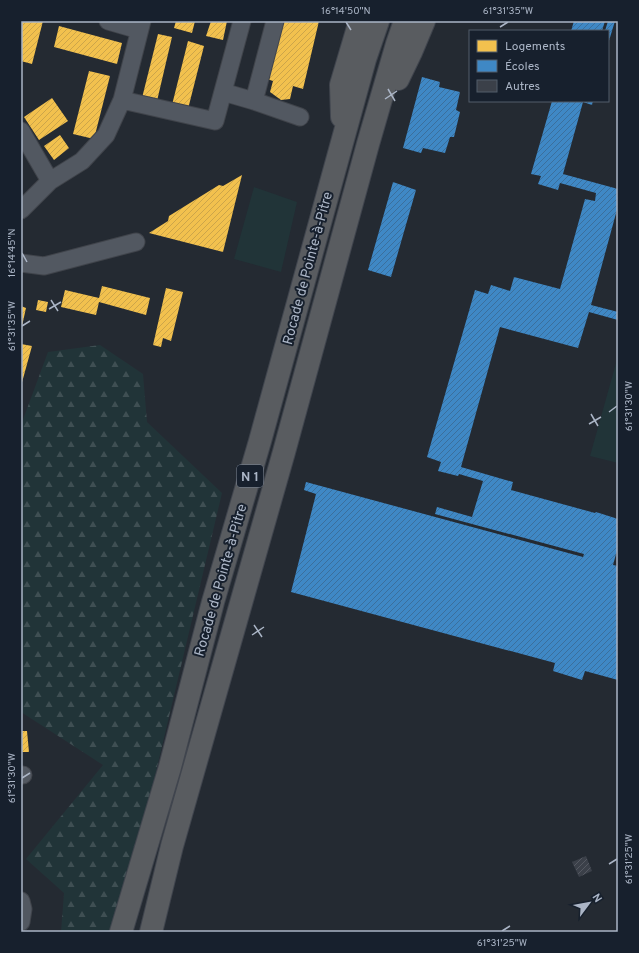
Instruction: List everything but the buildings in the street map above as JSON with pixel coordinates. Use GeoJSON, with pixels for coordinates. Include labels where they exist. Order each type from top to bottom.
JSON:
{"type":"FeatureCollection","features":[{"type":"Feature","properties":{"kind":"highway"},"geometry":{"type":"LineString","coordinates":[[343,138],[341,85],[360,21]]}},
{"type":"Feature","properties":{"kind":"highway","name":"Rocade de Pointe-à-Pitre"},"geometry":{"type":"LineString","coordinates":[[121,932],[170,767],[213,602],[260,441],[365,59],[378,21]]}},
{"type":"Feature","properties":{"kind":"highway","name":"Rocade de Pointe-à-Pitre"},"geometry":{"type":"LineString","coordinates":[[151,932],[172,846],[284,452],[368,144],[405,21]]}},
{"type":"Feature","properties":{"kind":"highway"},"geometry":{"type":"LineString","coordinates":[[368,144],[424,21]]}},
{"type":"Feature","properties":{"kind":"lane"},"geometry":{"type":"LineString","coordinates":[[21,210],[50,180],[82,161],[106,135],[122,100],[141,26],[108,21]]}},
{"type":"Feature","properties":{"kind":"lane"},"geometry":{"type":"LineString","coordinates":[[122,100],[215,121],[242,21]]}},
{"type":"Feature","properties":{"kind":"lane"},"geometry":{"type":"LineString","coordinates":[[254,101],[275,21]]}},
{"type":"Feature","properties":{"kind":"lane"},"geometry":{"type":"LineString","coordinates":[[223,92],[300,117]]}},
{"type":"Feature","properties":{"kind":"lane"},"geometry":{"type":"LineString","coordinates":[[21,131],[50,180]]}},
{"type":"Feature","properties":{"kind":"lane"},"geometry":{"type":"LineString","coordinates":[[21,263],[44,266],[136,242]]}},
{"type":"Feature","properties":{"kind":"lane"},"geometry":{"type":"LineString","coordinates":[[21,901],[23,909],[21,922]]}},
{"type":"Feature","properties":{"kind":"green space"},"geometry":{"type":"Polygon","coordinates":[[[254,187],[297,202],[281,272],[234,259],[254,187]]]}},
{"type":"Feature","properties":{"kind":"green space"},"geometry":{"type":"Polygon","coordinates":[[[100,345],[143,374],[147,422],[222,493],[118,932],[61,932],[64,893],[26,859],[103,765],[21,712],[21,425],[48,352],[100,345]]]}},
{"type":"Feature","properties":{"kind":"green space"},"geometry":{"type":"Polygon","coordinates":[[[618,356],[618,463],[590,456],[618,356]]]}}]}
